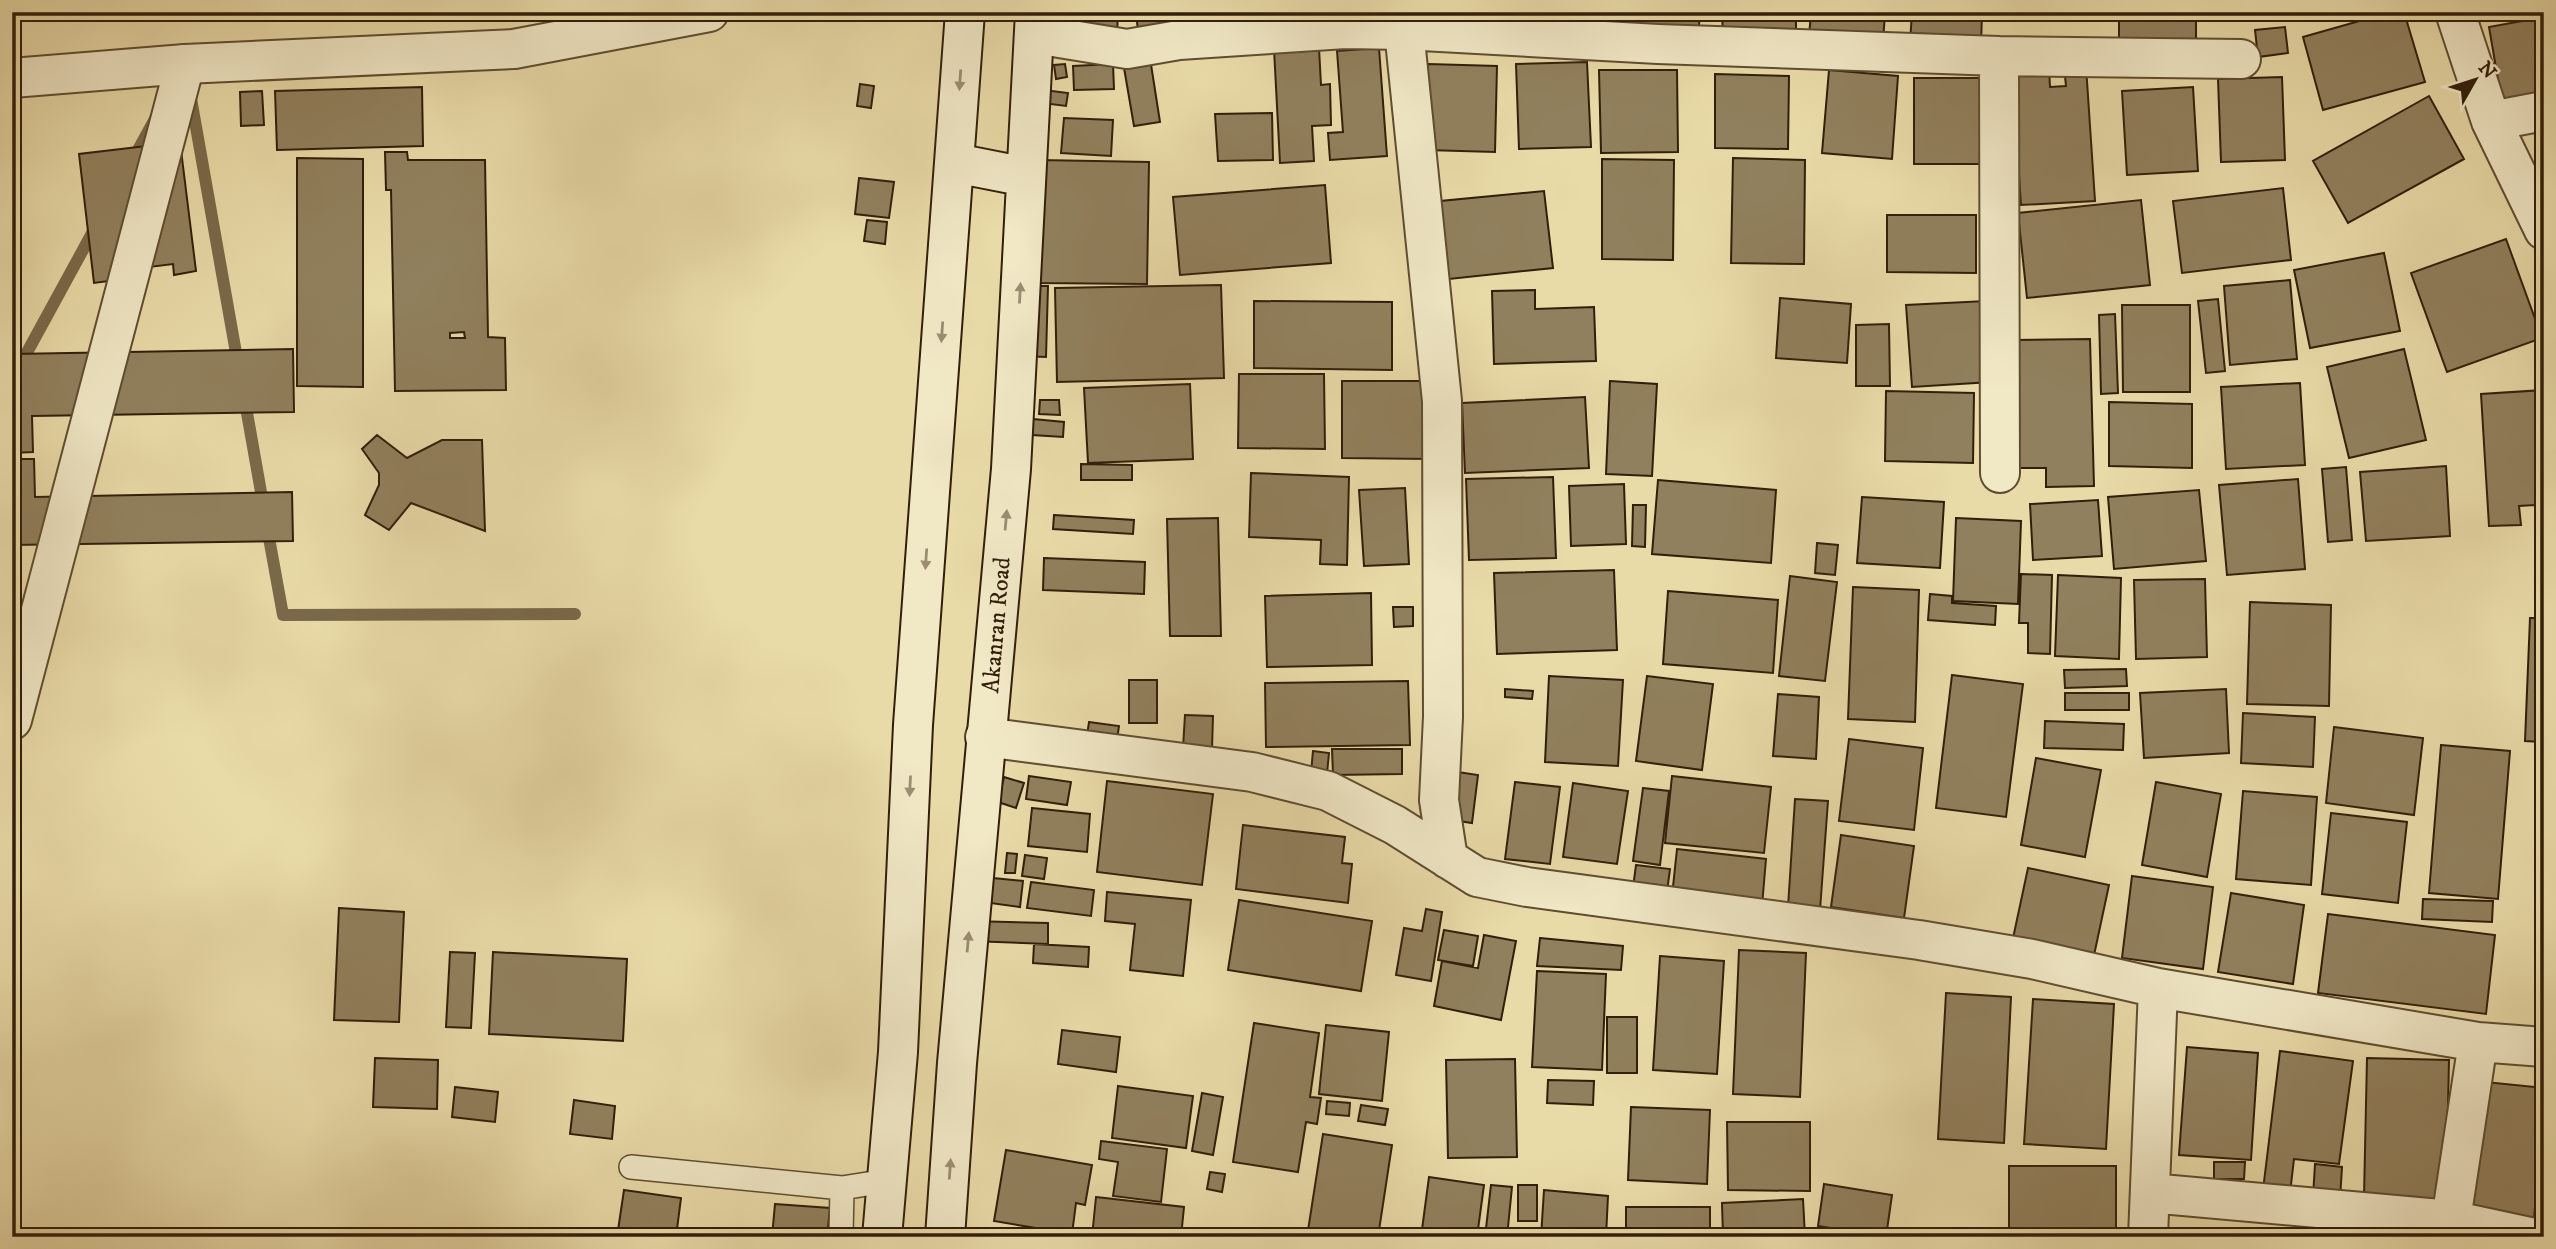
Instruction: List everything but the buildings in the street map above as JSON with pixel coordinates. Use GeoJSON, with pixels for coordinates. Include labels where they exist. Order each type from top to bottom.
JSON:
{"type":"FeatureCollection","features":[{"type":"Feature","properties":{"kind":"street"},"geometry":{"type":"LineString","coordinates":[[12,78],[185,64],[514,49],[709,12]]}},
{"type":"Feature","properties":{"kind":"street"},"geometry":{"type":"LineString","coordinates":[[882,1237],[898,1052],[913,726],[965,12]]}},
{"type":"Feature","properties":{"kind":"street"},"geometry":{"type":"LineString","coordinates":[[2455,12],[2491,121],[2544,230]]}},
{"type":"Feature","properties":{"kind":"street"},"geometry":{"type":"LineString","coordinates":[[1035,23],[1127,49],[1179,40],[1345,30],[1404,30],[1658,44],[1999,56],[2241,59]]}},
{"type":"Feature","properties":{"kind":"street","name":"Akanran Road"},"geometry":{"type":"LineString","coordinates":[[945,1237],[985,737],[1011,469],[1035,23]]}},
{"type":"Feature","properties":{"kind":"street"},"geometry":{"type":"LineString","coordinates":[[1404,30],[1442,401],[1443,718],[1439,800],[1448,859]]}},
{"type":"Feature","properties":{"kind":"street"},"geometry":{"type":"LineString","coordinates":[[1999,56],[2000,473]]}},
{"type":"Feature","properties":{"kind":"street"},"geometry":{"type":"LineString","coordinates":[[12,720],[185,64]]}},
{"type":"Feature","properties":{"kind":"street"},"geometry":{"type":"LineString","coordinates":[[2491,121],[2544,111]]}},
{"type":"Feature","properties":{"kind":"street"},"geometry":{"type":"LineString","coordinates":[[955,163],[1026,177]]}},
{"type":"Feature","properties":{"kind":"street"},"geometry":{"type":"LineString","coordinates":[[985,737],[1252,772],[1328,790],[1395,825],[1477,877],[1527,887],[1919,940],[2032,959],[2158,988],[2478,1042],[2544,1047]]}},
{"type":"Feature","properties":{"kind":"street"},"geometry":{"type":"LineString","coordinates":[[2148,1237],[2158,988]]}},
{"type":"Feature","properties":{"kind":"street"},"geometry":{"type":"LineString","coordinates":[[2451,1220],[2478,1042]]}},
{"type":"Feature","properties":{"kind":"street"},"geometry":{"type":"LineString","coordinates":[[2150,1193],[2451,1220],[2530,1237]]}},
{"type":"Feature","properties":{"kind":"lane"},"geometry":{"type":"LineString","coordinates":[[631,1167],[842,1188],[886,1181]]}},
{"type":"Feature","properties":{"kind":"lane"},"geometry":{"type":"LineString","coordinates":[[841,1237],[842,1188]]}},
{"type":"Feature","properties":{"kind":"waterway"},"geometry":{"type":"LineString","coordinates":[[190,93],[238,364]]}},
{"type":"Feature","properties":{"kind":"waterway"},"geometry":{"type":"LineString","coordinates":[[132,161],[155,119]]}},
{"type":"Feature","properties":{"kind":"waterway"},"geometry":{"type":"LineString","coordinates":[[19,367],[96,226]]}},
{"type":"Feature","properties":{"kind":"waterway"},"geometry":{"type":"LineString","coordinates":[[244,396],[264,509]]}},
{"type":"Feature","properties":{"kind":"waterway"},"geometry":{"type":"LineString","coordinates":[[267,527],[283,615],[575,614]]}}]}
